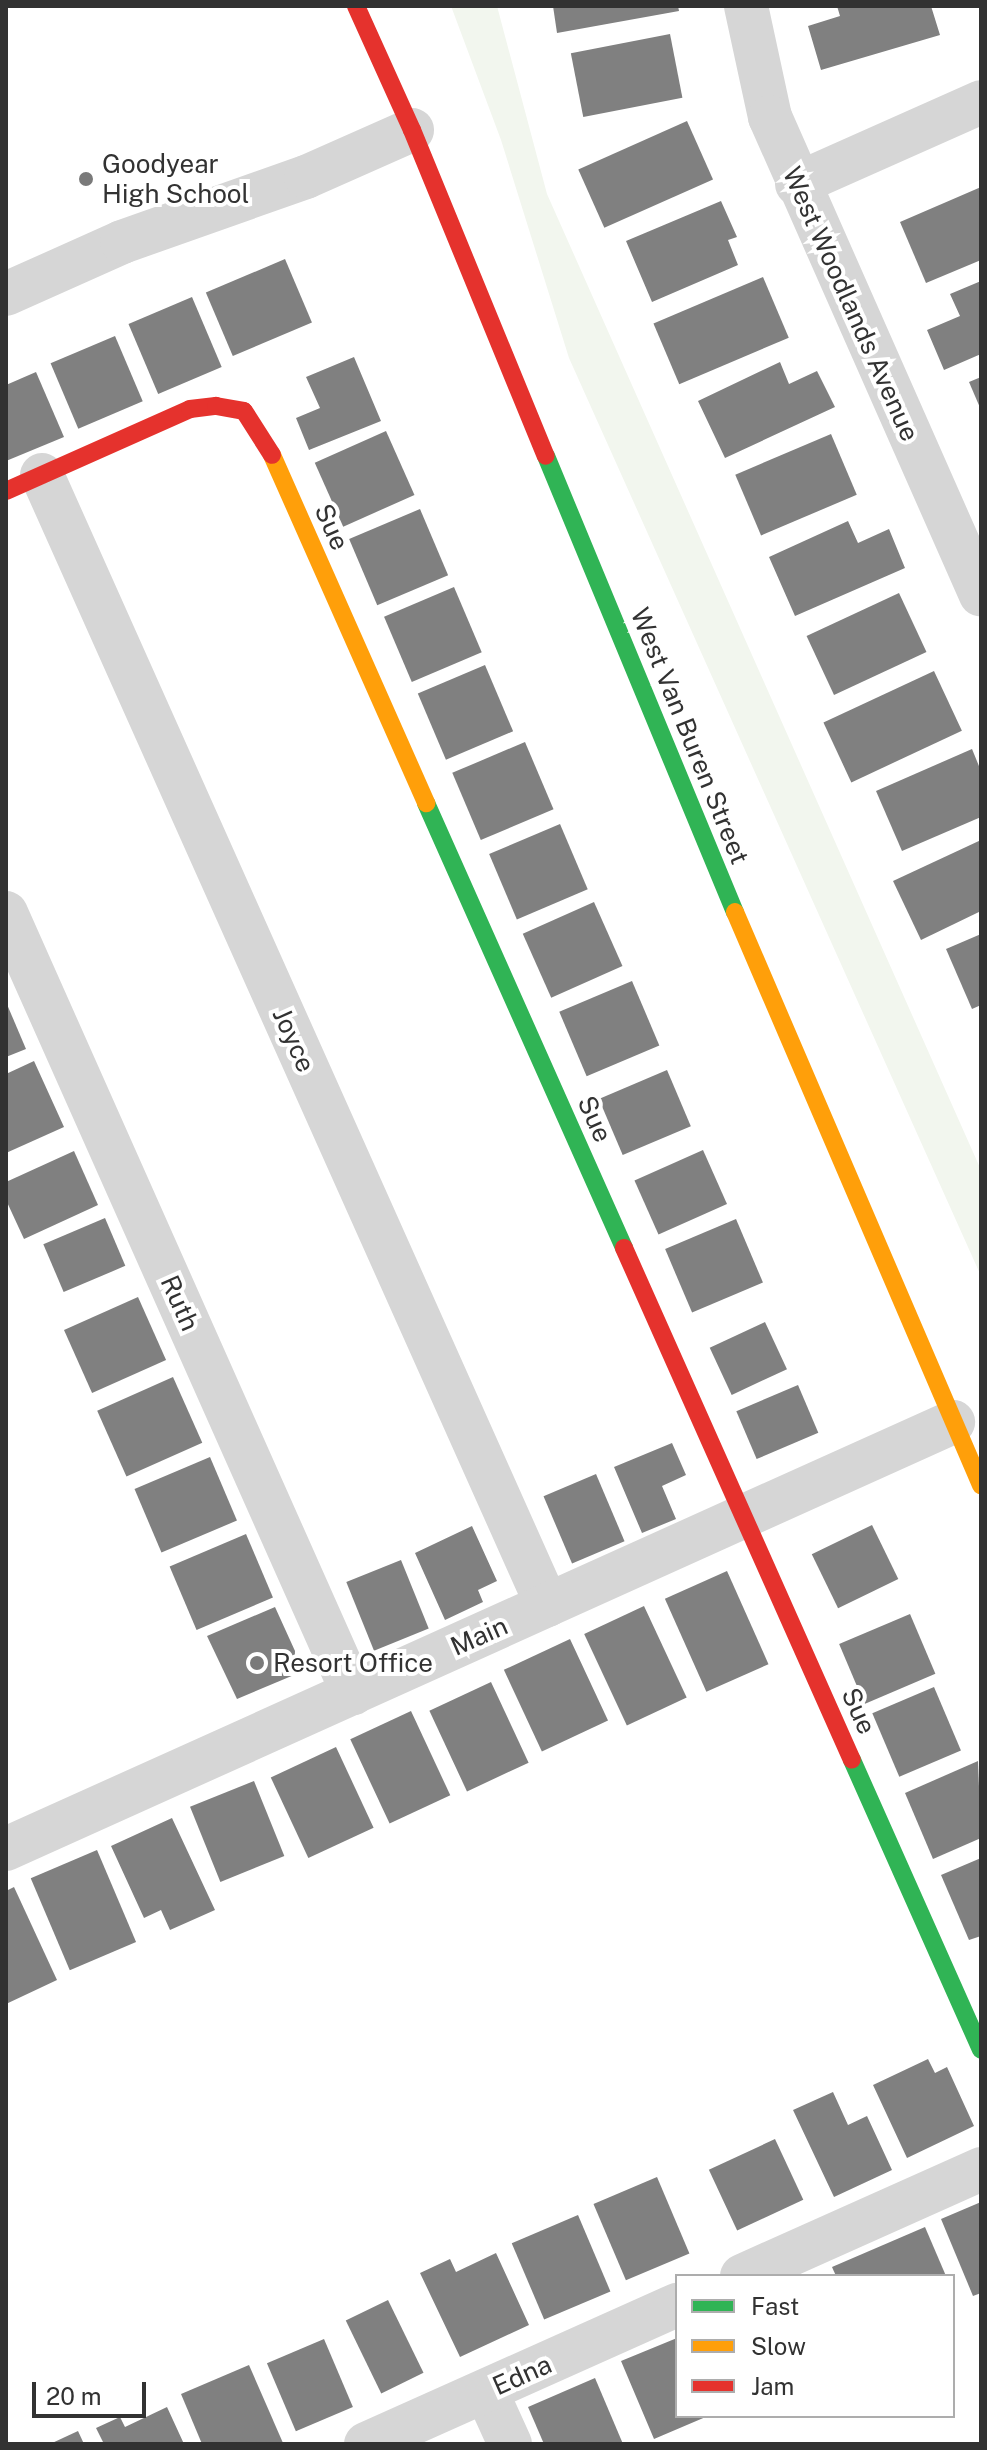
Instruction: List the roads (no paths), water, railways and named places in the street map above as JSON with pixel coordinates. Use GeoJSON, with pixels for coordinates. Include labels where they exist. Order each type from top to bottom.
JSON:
{"type":"FeatureCollection","features":[{"type":"Feature","properties":{"kind":"street","name":"West Van Buren Street"},"geometry":{"type":"LineString","coordinates":[[356,6],[412,130],[759,971],[981,1485]]}},
{"type":"Feature","properties":{"kind":"street","name":"West Woodlands Avenue"},"geometry":{"type":"LineString","coordinates":[[746,6],[770,117],[981,595]]}},
{"type":"Feature","properties":{"kind":"street"},"geometry":{"type":"LineString","coordinates":[[797,184],[981,102]]}},
{"type":"Feature","properties":{"kind":"street"},"geometry":{"type":"LineString","coordinates":[[6,294],[122,242],[306,177],[412,130]]}},
{"type":"Feature","properties":{"kind":"street","name":"Sue"},"geometry":{"type":"LineString","coordinates":[[24,483],[190,409],[216,406],[244,411],[264,438],[981,2050]]}},
{"type":"Feature","properties":{"kind":"street","name":"Joyce"},"geometry":{"type":"LineString","coordinates":[[24,483],[547,1605]]}},
{"type":"Feature","properties":{"kind":"street","name":"Ruth"},"geometry":{"type":"LineString","coordinates":[[6,913],[353,1693]]}},
{"type":"Feature","properties":{"kind":"street","name":"Main"},"geometry":{"type":"LineString","coordinates":[[6,1849],[953,1422]]}},
{"type":"Feature","properties":{"kind":"street"},"geometry":{"type":"LineString","coordinates":[[746,2274],[981,2169]]}},
{"type":"Feature","properties":{"kind":"street","name":"Edna"},"geometry":{"type":"LineString","coordinates":[[366,2444],[675,2306]]}},
{"type":"Feature","properties":{"kind":"street"},"geometry":{"type":"LineString","coordinates":[[486,2391],[510,2444]]}},
{"type":"Feature","properties":{"kind":"place","name":"Goodyear High School"},"geometry":{"type":"Point","coordinates":[86,179]}},
{"type":"Feature","properties":{"kind":"place","name":"Resort Office"},"geometry":{"type":"Point","coordinates":[257,1663]}}]}
